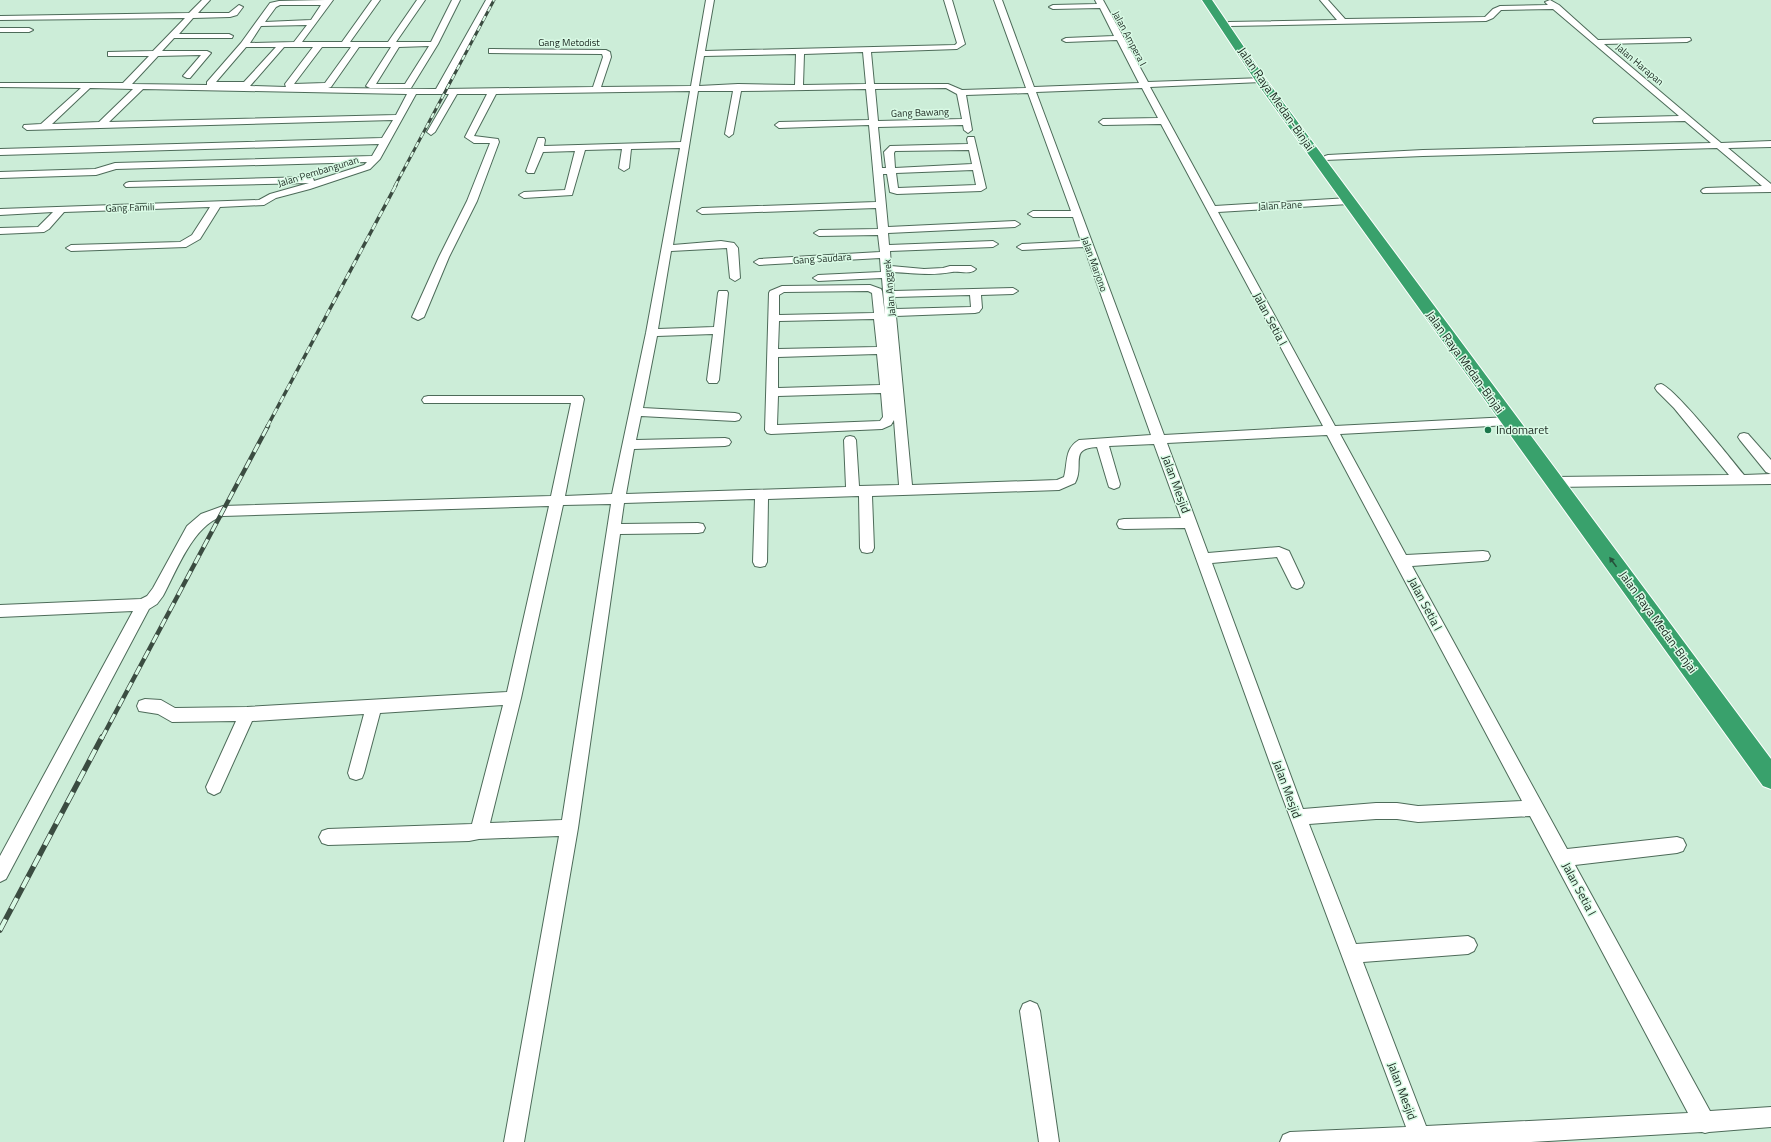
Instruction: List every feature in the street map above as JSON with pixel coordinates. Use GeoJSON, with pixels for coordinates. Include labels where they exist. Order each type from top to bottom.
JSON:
{"type":"FeatureCollection","features":[{"type":"Feature","properties":{"kind":"highway","name":"Jalan Raya Medan-Binjai"},"geometry":{"type":"LineString","coordinates":[[1207,0],[1261,80],[1303,131],[1328,158],[1561,482],[1668,636],[1771,778]]}},
{"type":"Feature","properties":{"kind":"highway","name":"Jalan Raya Medan-Binjai"},"geometry":{"type":"LineString","coordinates":[[1215,0],[1229,24],[1303,131],[1349,201],[1509,421],[1561,482],[1704,662],[1771,757]]}},
{"type":"Feature","properties":{"kind":"street"},"geometry":{"type":"LineString","coordinates":[[125,86],[206,0]]}},
{"type":"Feature","properties":{"kind":"street"},"geometry":{"type":"LineString","coordinates":[[344,45],[376,0]]}},
{"type":"Feature","properties":{"kind":"street"},"geometry":{"type":"LineString","coordinates":[[421,0],[393,45],[370,86],[371,87],[408,86],[434,44],[456,0]]}},
{"type":"Feature","properties":{"kind":"street"},"geometry":{"type":"LineString","coordinates":[[439,92],[490,0]]}},
{"type":"Feature","properties":{"kind":"street"},"geometry":{"type":"LineString","coordinates":[[514,1142],[569,828],[618,500],[652,333],[710,0]]}},
{"type":"Feature","properties":{"kind":"street"},"geometry":{"type":"LineString","coordinates":[[700,54],[960,46],[961,44],[948,0]]}},
{"type":"Feature","properties":{"kind":"street","name":"Jalan Marjono"},"geometry":{"type":"LineString","coordinates":[[998,0],[1159,438]]}},
{"type":"Feature","properties":{"kind":"street"},"geometry":{"type":"LineString","coordinates":[[1324,0],[1342,21]]}},
{"type":"Feature","properties":{"kind":"street","name":"Jalan Harapan"},"geometry":{"type":"LineString","coordinates":[[1547,0],[1771,189]]}},
{"type":"Feature","properties":{"kind":"street"},"geometry":{"type":"LineString","coordinates":[[296,45],[328,1]]}},
{"type":"Feature","properties":{"kind":"street"},"geometry":{"type":"LineString","coordinates":[[282,45],[246,85],[210,84],[244,45],[275,4],[328,1]]}},
{"type":"Feature","properties":{"kind":"street"},"geometry":{"type":"LineString","coordinates":[[1053,7],[1100,3]]}},
{"type":"Feature","properties":{"kind":"street","name":"Jalan Ampera I"},"geometry":{"type":"LineString","coordinates":[[1100,3],[1144,86]]}},
{"type":"Feature","properties":{"kind":"street"},"geometry":{"type":"LineString","coordinates":[[0,18],[230,15],[239,7]]}},
{"type":"Feature","properties":{"kind":"street"},"geometry":{"type":"LineString","coordinates":[[1229,24],[1486,19],[1490,18],[1496,10],[1500,8],[1556,7]]}},
{"type":"Feature","properties":{"kind":"street"},"geometry":{"type":"LineString","coordinates":[[260,24],[314,22]]}},
{"type":"Feature","properties":{"kind":"street"},"geometry":{"type":"LineString","coordinates":[[0,30],[29,30]]}},
{"type":"Feature","properties":{"kind":"street"},"geometry":{"type":"LineString","coordinates":[[172,36],[229,36]]}},
{"type":"Feature","properties":{"kind":"street"},"geometry":{"type":"LineString","coordinates":[[1066,40],[1119,38]]}},
{"type":"Feature","properties":{"kind":"street"},"geometry":{"type":"LineString","coordinates":[[1600,45],[1690,43]]}},
{"type":"Feature","properties":{"kind":"street"},"geometry":{"type":"LineString","coordinates":[[319,45],[289,84],[290,86],[322,87],[328,85],[356,44]]}},
{"type":"Feature","properties":{"kind":"street"},"geometry":{"type":"LineString","coordinates":[[244,45],[434,44]]}},
{"type":"Feature","properties":{"kind":"street","name":"Jalan Anggrek"},"geometry":{"type":"LineString","coordinates":[[867,48],[889,294],[885,314]]}},
{"type":"Feature","properties":{"kind":"street","name":"Gang Metodist"},"geometry":{"type":"LineString","coordinates":[[492,51],[606,52],[607,57],[596,91]]}},
{"type":"Feature","properties":{"kind":"street"},"geometry":{"type":"LineString","coordinates":[[799,88],[800,51]]}},
{"type":"Feature","properties":{"kind":"street"},"geometry":{"type":"LineString","coordinates":[[111,54],[207,53],[187,76]]}},
{"type":"Feature","properties":{"kind":"street"},"geometry":{"type":"LineString","coordinates":[[0,86],[125,86],[413,92],[493,92],[738,87],[799,88],[948,86],[961,93],[1261,80]]}},
{"type":"Feature","properties":{"kind":"street"},"geometry":{"type":"LineString","coordinates":[[45,125],[88,86]]}},
{"type":"Feature","properties":{"kind":"street","name":"Jalan Setia I"},"geometry":{"type":"LineString","coordinates":[[1144,86],[1706,1123]]}},
{"type":"Feature","properties":{"kind":"street"},"geometry":{"type":"LineString","coordinates":[[102,124],[140,87]]}},
{"type":"Feature","properties":{"kind":"street"},"geometry":{"type":"LineString","coordinates":[[729,134],[738,87]]}},
{"type":"Feature","properties":{"kind":"street","name":"Jalan Pembangunan"},"geometry":{"type":"LineString","coordinates":[[261,203],[273,196],[307,187],[324,180],[367,167],[375,160],[413,92]]}},
{"type":"Feature","properties":{"kind":"street"},"geometry":{"type":"LineString","coordinates":[[431,132],[454,92]]}},
{"type":"Feature","properties":{"kind":"street"},"geometry":{"type":"LineString","coordinates":[[418,317],[444,257],[472,201],[495,142],[492,140],[474,140],[469,137],[493,92]]}},
{"type":"Feature","properties":{"kind":"street"},"geometry":{"type":"LineString","coordinates":[[961,93],[966,122],[971,139],[981,187],[978,189],[893,190],[889,152],[893,148],[971,139]]}},
{"type":"Feature","properties":{"kind":"street"},"geometry":{"type":"LineString","coordinates":[[27,127],[45,125],[400,117]]}},
{"type":"Feature","properties":{"kind":"street"},"geometry":{"type":"LineString","coordinates":[[1597,122],[1686,118]]}},
{"type":"Feature","properties":{"kind":"street"},"geometry":{"type":"LineString","coordinates":[[1103,122],[1163,120]]}},
{"type":"Feature","properties":{"kind":"street","name":"Gang Bawang"},"geometry":{"type":"LineString","coordinates":[[779,125],[966,122]]}},
{"type":"Feature","properties":{"kind":"street"},"geometry":{"type":"LineString","coordinates":[[0,152],[385,141]]}},
{"type":"Feature","properties":{"kind":"street"},"geometry":{"type":"LineString","coordinates":[[531,171],[540,144],[581,147],[685,145]]}},
{"type":"Feature","properties":{"kind":"street"},"geometry":{"type":"LineString","coordinates":[[1328,158],[1431,153],[1771,144]]}},
{"type":"Feature","properties":{"kind":"street"},"geometry":{"type":"LineString","coordinates":[[524,195],[568,193],[581,147]]}},
{"type":"Feature","properties":{"kind":"street"},"geometry":{"type":"LineString","coordinates":[[624,168],[627,147]]}},
{"type":"Feature","properties":{"kind":"street"},"geometry":{"type":"LineString","coordinates":[[0,175],[96,172],[115,166],[375,160]]}},
{"type":"Feature","properties":{"kind":"street"},"geometry":{"type":"LineString","coordinates":[[878,170],[977,167]]}},
{"type":"Feature","properties":{"kind":"street"},"geometry":{"type":"LineString","coordinates":[[129,185],[324,180]]}},
{"type":"Feature","properties":{"kind":"street"},"geometry":{"type":"LineString","coordinates":[[1706,191],[1771,189]]}},
{"type":"Feature","properties":{"kind":"street","name":"Jalan Pane"},"geometry":{"type":"LineString","coordinates":[[1211,209],[1349,201]]}},
{"type":"Feature","properties":{"kind":"street","name":"Gang Famili"},"geometry":{"type":"LineString","coordinates":[[0,212],[261,203]]}},
{"type":"Feature","properties":{"kind":"street"},"geometry":{"type":"LineString","coordinates":[[71,248],[182,245],[196,237],[217,204]]}},
{"type":"Feature","properties":{"kind":"street"},"geometry":{"type":"LineString","coordinates":[[702,211],[881,205]]}},
{"type":"Feature","properties":{"kind":"street"},"geometry":{"type":"LineString","coordinates":[[0,231],[40,230],[45,227],[61,209]]}},
{"type":"Feature","properties":{"kind":"street"},"geometry":{"type":"LineString","coordinates":[[1033,214],[1076,214]]}},
{"type":"Feature","properties":{"kind":"street"},"geometry":{"type":"LineString","coordinates":[[819,233],[1015,224]]}},
{"type":"Feature","properties":{"kind":"street"},"geometry":{"type":"LineString","coordinates":[[667,248],[721,244],[730,245],[733,248],[735,278]]}},
{"type":"Feature","properties":{"kind":"street","name":"Gang Saudara"},"geometry":{"type":"LineString","coordinates":[[759,262],[885,251],[993,244]]}},
{"type":"Feature","properties":{"kind":"street"},"geometry":{"type":"LineString","coordinates":[[1022,247],[1088,244]]}},
{"type":"Feature","properties":{"kind":"street"},"geometry":{"type":"LineString","coordinates":[[818,278],[914,270],[924,272],[945,271],[954,268],[971,269]]}},
{"type":"Feature","properties":{"kind":"street"},"geometry":{"type":"LineString","coordinates":[[888,349],[886,388],[889,416],[887,422],[882,425],[771,429],[774,293],[777,290],[789,289],[877,290],[885,314],[906,490]]}},
{"type":"Feature","properties":{"kind":"street"},"geometry":{"type":"LineString","coordinates":[[889,294],[1013,291]]}},
{"type":"Feature","properties":{"kind":"street"},"geometry":{"type":"LineString","coordinates":[[774,318],[975,310],[977,308],[975,292]]}},
{"type":"Feature","properties":{"kind":"street"},"geometry":{"type":"LineString","coordinates":[[713,380],[723,293]]}},
{"type":"Feature","properties":{"kind":"street"},"geometry":{"type":"LineString","coordinates":[[652,333],[719,330]]}},
{"type":"Feature","properties":{"kind":"street"},"geometry":{"type":"LineString","coordinates":[[773,354],[888,349]]}},
{"type":"Feature","properties":{"kind":"street"},"geometry":{"type":"LineString","coordinates":[[772,392],[886,388]]}},
{"type":"Feature","properties":{"kind":"street"},"geometry":{"type":"LineString","coordinates":[[1661,388],[1678,405],[1741,480]]}},
{"type":"Feature","properties":{"kind":"street"},"geometry":{"type":"LineString","coordinates":[[428,400],[578,399],[557,502],[513,698],[479,831]]}},
{"type":"Feature","properties":{"kind":"street"},"geometry":{"type":"LineString","coordinates":[[636,412],[735,417]]}},
{"type":"Feature","properties":{"kind":"street"},"geometry":{"type":"LineString","coordinates":[[0,611],[144,605],[152,600],[158,592],[197,523],[214,513],[223,511],[557,502],[1059,485],[1070,480],[1073,471],[1074,450],[1077,446],[1083,443],[1330,429],[1509,421]]}},
{"type":"Feature","properties":{"kind":"street"},"geometry":{"type":"LineString","coordinates":[[1744,437],[1771,469]]}},
{"type":"Feature","properties":{"kind":"street","name":"Jalan Mesjid"},"geometry":{"type":"LineString","coordinates":[[1159,438],[1202,559],[1298,817],[1420,1137]]}},
{"type":"Feature","properties":{"kind":"street"},"geometry":{"type":"LineString","coordinates":[[850,440],[867,548]]}},
{"type":"Feature","properties":{"kind":"street"},"geometry":{"type":"LineString","coordinates":[[629,445],[726,442]]}},
{"type":"Feature","properties":{"kind":"street"},"geometry":{"type":"LineString","coordinates":[[1102,443],[1114,484]]}},
{"type":"Feature","properties":{"kind":"street"},"geometry":{"type":"LineString","coordinates":[[1561,482],[1771,480]]}},
{"type":"Feature","properties":{"kind":"street"},"geometry":{"type":"LineString","coordinates":[[760,562],[762,495]]}},
{"type":"Feature","properties":{"kind":"street"},"geometry":{"type":"LineString","coordinates":[[1124,524],[1190,523]]}},
{"type":"Feature","properties":{"kind":"street"},"geometry":{"type":"LineString","coordinates":[[614,530],[698,528]]}},
{"type":"Feature","properties":{"kind":"street"},"geometry":{"type":"LineString","coordinates":[[1202,559],[1279,552],[1284,555],[1297,583]]}},
{"type":"Feature","properties":{"kind":"street"},"geometry":{"type":"LineString","coordinates":[[1402,561],[1484,556]]}},
{"type":"Feature","properties":{"kind":"street"},"geometry":{"type":"LineString","coordinates":[[0,873],[144,605]]}},
{"type":"Feature","properties":{"kind":"street"},"geometry":{"type":"LineString","coordinates":[[145,706],[162,707],[172,715],[247,714],[513,698]]}},
{"type":"Feature","properties":{"kind":"street"},"geometry":{"type":"LineString","coordinates":[[356,773],[374,706]]}},
{"type":"Feature","properties":{"kind":"street"},"geometry":{"type":"LineString","coordinates":[[214,787],[247,714]]}},
{"type":"Feature","properties":{"kind":"street"},"geometry":{"type":"LineString","coordinates":[[1298,817],[1376,811],[1397,811],[1418,814],[1535,808]]}},
{"type":"Feature","properties":{"kind":"street"},"geometry":{"type":"LineString","coordinates":[[328,837],[468,833],[479,831],[569,828]]}},
{"type":"Feature","properties":{"kind":"street"},"geometry":{"type":"LineString","coordinates":[[1562,858],[1677,845]]}},
{"type":"Feature","properties":{"kind":"street"},"geometry":{"type":"LineString","coordinates":[[1350,954],[1468,945]]}},
{"type":"Feature","properties":{"kind":"street"},"geometry":{"type":"LineString","coordinates":[[1030,1011],[1049,1142]]}},
{"type":"Feature","properties":{"kind":"street"},"geometry":{"type":"LineString","coordinates":[[1290,1142],[1706,1123],[1771,1117]]}},
{"type":"Feature","properties":{"kind":"railway"},"geometry":{"type":"LineString","coordinates":[[395,186],[494,0]]}},
{"type":"Feature","properties":{"kind":"railway"},"geometry":{"type":"LineString","coordinates":[[267,427],[396,185]]}},
{"type":"Feature","properties":{"kind":"railway"},"geometry":{"type":"LineString","coordinates":[[102,738],[268,426]]}},
{"type":"Feature","properties":{"kind":"railway"},"geometry":{"type":"LineString","coordinates":[[0,930],[102,737]]}},
{"type":"Feature","properties":{"kind":"place","name":"Indomaret"},"geometry":{"type":"Point","coordinates":[1488,430]}}]}
